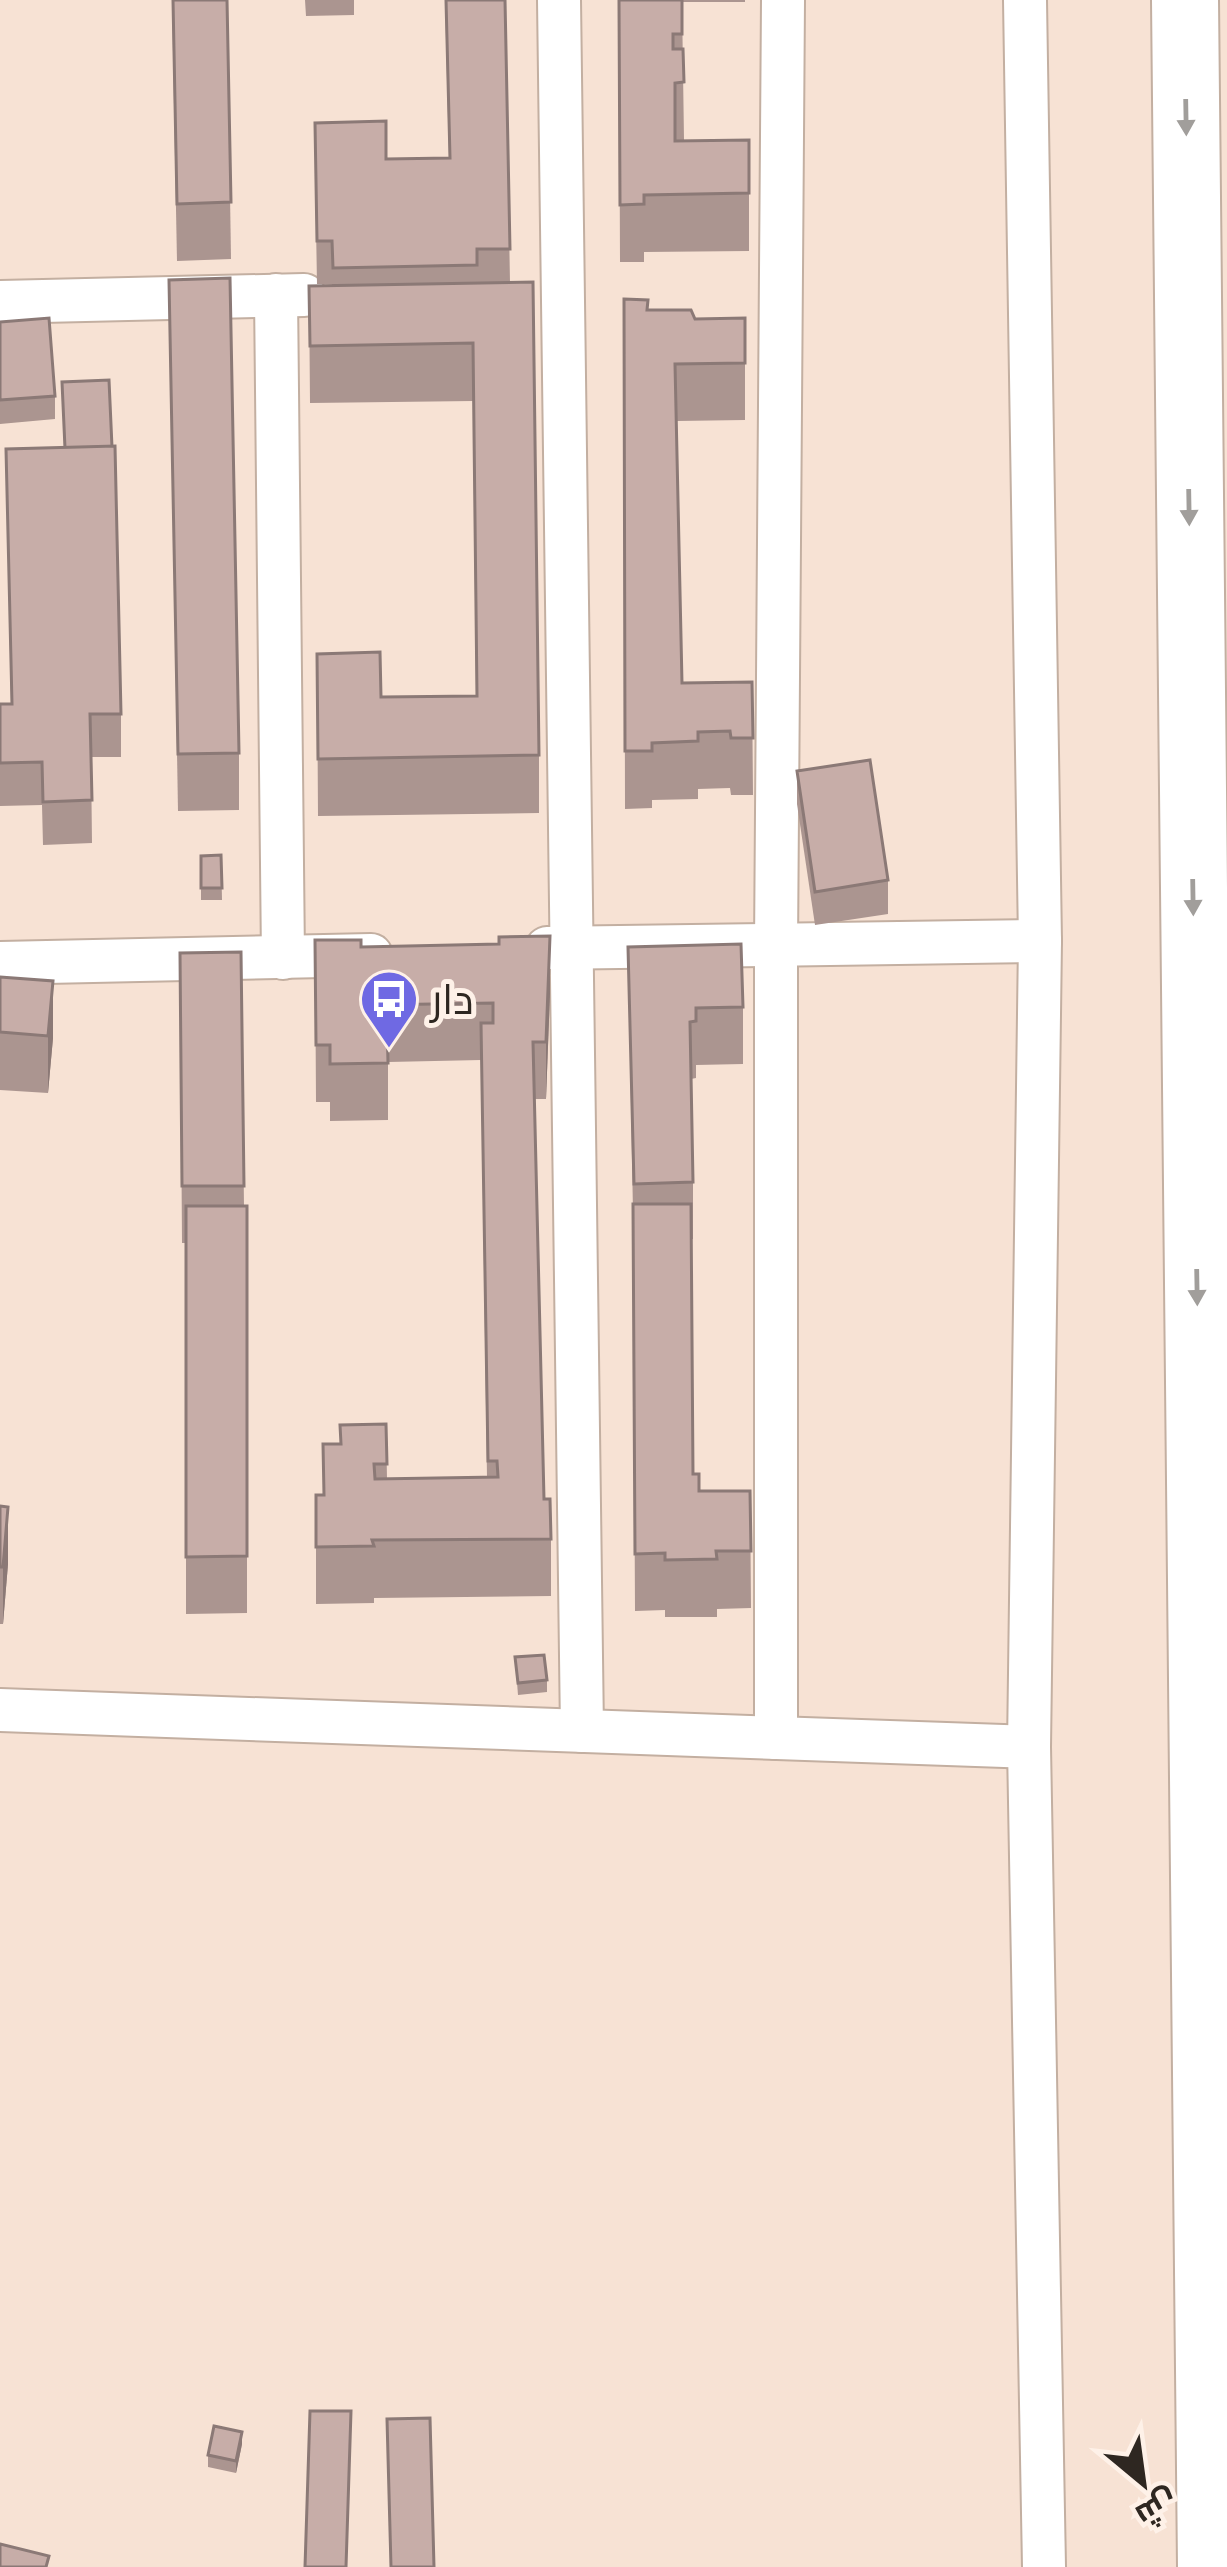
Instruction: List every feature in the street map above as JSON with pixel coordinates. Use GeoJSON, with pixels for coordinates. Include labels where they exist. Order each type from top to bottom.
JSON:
{"type":"FeatureCollection","features":[{"type":"Feature","properties":{"kind":"highway"},"geometry":{"type":"LineString","coordinates":[[1185,0],[1210,2567]]}},
{"type":"Feature","properties":{"kind":"street"},"geometry":{"type":"LineString","coordinates":[[559,0],[582,1731]]}},
{"type":"Feature","properties":{"kind":"street"},"geometry":{"type":"LineString","coordinates":[[776,1738],[783,0]]}},
{"type":"Feature","properties":{"kind":"street"},"geometry":{"type":"LineString","coordinates":[[1025,0],[1040,941],[1029,1747],[1045,2567]]}},
{"type":"Feature","properties":{"kind":"street"},"geometry":{"type":"LineString","coordinates":[[276,295],[283,958]]}},
{"type":"Feature","properties":{"kind":"street"},"geometry":{"type":"LineString","coordinates":[[0,302],[347,296]]}},
{"type":"Feature","properties":{"kind":"street"},"geometry":{"type":"LineString","coordinates":[[515,299],[563,300]]}},
{"type":"Feature","properties":{"kind":"street"},"geometry":{"type":"LineString","coordinates":[[505,949],[1040,941]]}},
{"type":"Feature","properties":{"kind":"street"},"geometry":{"type":"LineString","coordinates":[[0,963],[416,953]]}},
{"type":"Feature","properties":{"kind":"street"},"geometry":{"type":"LineString","coordinates":[[0,1710],[1029,1747]]}},
{"type":"Feature","properties":{"kind":"building"},"geometry":{"type":"Polygon","coordinates":[[[173,0],[227,0],[231,202],[177,204],[173,0]]]}},
{"type":"Feature","properties":{"kind":"building"},"geometry":{"type":"Polygon","coordinates":[[[446,0],[505,0],[510,249],[477,249],[477,265],[333,268],[332,241],[317,241],[315,123],[386,121],[386,159],[450,158],[446,0]]]}},
{"type":"Feature","properties":{"kind":"building"},"geometry":{"type":"Polygon","coordinates":[[[619,0],[682,0],[682,34],[673,34],[673,49],[683,49],[684,82],[675,83],[675,141],[749,140],[749,193],[644,195],[644,204],[620,205],[619,0]]]}},
{"type":"Feature","properties":{"kind":"building"},"geometry":{"type":"Polygon","coordinates":[[[230,278],[239,753],[178,754],[169,280],[230,278]]]}},
{"type":"Feature","properties":{"kind":"building"},"geometry":{"type":"Polygon","coordinates":[[[533,282],[539,755],[318,759],[317,654],[380,652],[381,697],[477,696],[473,343],[310,346],[309,286],[533,282]]]}},
{"type":"Feature","properties":{"kind":"building"},"geometry":{"type":"Polygon","coordinates":[[[624,299],[648,300],[647,310],[691,310],[695,319],[745,318],[745,363],[675,364],[682,683],[752,682],[753,738],[731,738],[730,731],[698,732],[698,741],[652,743],[652,751],[625,751],[624,299]]]}},
{"type":"Feature","properties":{"kind":"building"},"geometry":{"type":"Polygon","coordinates":[[[49,318],[55,396],[0,400],[0,322],[49,318]]]}},
{"type":"Feature","properties":{"kind":"building"},"geometry":{"type":"Polygon","coordinates":[[[109,380],[112,447],[65,448],[62,382],[109,380]]]}},
{"type":"Feature","properties":{"kind":"building"},"geometry":{"type":"Polygon","coordinates":[[[115,446],[121,714],[90,714],[92,800],[43,802],[42,762],[0,763],[0,704],[12,704],[6,449],[115,446]]]}},
{"type":"Feature","properties":{"kind":"building"},"geometry":{"type":"Polygon","coordinates":[[[870,760],[888,880],[815,892],[797,771],[870,760]]]}},
{"type":"Feature","properties":{"kind":"building"},"geometry":{"type":"Polygon","coordinates":[[[221,855],[222,888],[201,888],[201,856],[221,855]]]}},
{"type":"Feature","properties":{"kind":"building"},"geometry":{"type":"Polygon","coordinates":[[[550,936],[546,1042],[533,1042],[544,1499],[550,1499],[551,1539],[372,1540],[374,1546],[316,1547],[316,1495],[324,1495],[323,1444],[341,1444],[340,1425],[386,1424],[387,1464],[374,1464],[375,1479],[498,1477],[497,1461],[488,1461],[481,1023],[493,1023],[493,1003],[373,1005],[373,1020],[387,1020],[388,1063],[330,1064],[330,1045],[316,1045],[315,940],[361,940],[361,947],[499,944],[499,937],[550,936]]]}},
{"type":"Feature","properties":{"kind":"building"},"geometry":{"type":"Polygon","coordinates":[[[741,944],[743,1007],[696,1008],[696,1021],[690,1022],[693,1182],[634,1184],[628,947],[741,944]]]}},
{"type":"Feature","properties":{"kind":"building"},"geometry":{"type":"Polygon","coordinates":[[[241,952],[244,1186],[182,1186],[180,953],[241,952]]]}},
{"type":"Feature","properties":{"kind":"building"},"geometry":{"type":"Polygon","coordinates":[[[0,977],[53,981],[48,1036],[0,1032],[0,977]]]}},
{"type":"Feature","properties":{"kind":"building"},"geometry":{"type":"Polygon","coordinates":[[[633,1204],[691,1204],[693,1474],[699,1474],[699,1491],[750,1491],[751,1551],[716,1551],[717,1559],[665,1560],[665,1553],[635,1554],[633,1204]]]}},
{"type":"Feature","properties":{"kind":"building"},"geometry":{"type":"Polygon","coordinates":[[[186,1206],[247,1206],[247,1556],[186,1557],[186,1206]]]}},
{"type":"Feature","properties":{"kind":"building"},"geometry":{"type":"Polygon","coordinates":[[[0,1506],[8,1507],[3,1567],[0,1567],[0,1506]]]}},
{"type":"Feature","properties":{"kind":"building"},"geometry":{"type":"Polygon","coordinates":[[[544,1655],[547,1680],[518,1683],[515,1657],[544,1655]]]}},
{"type":"Feature","properties":{"kind":"building"},"geometry":{"type":"Polygon","coordinates":[[[310,2411],[351,2411],[346,2567],[305,2567],[310,2411]]]}},
{"type":"Feature","properties":{"kind":"building"},"geometry":{"type":"Polygon","coordinates":[[[430,2418],[434,2567],[391,2567],[387,2419],[430,2418]]]}},
{"type":"Feature","properties":{"kind":"building"},"geometry":{"type":"Polygon","coordinates":[[[214,2426],[242,2432],[236,2461],[208,2455],[214,2426]]]}},
{"type":"Feature","properties":{"kind":"building"},"geometry":{"type":"Polygon","coordinates":[[[0,2544],[49,2556],[46,2567],[0,2567],[0,2544]]]}},
{"type":"Feature","properties":{"kind":"place","name":"دار"},"geometry":{"type":"Point","coordinates":[389,1050]}}]}
